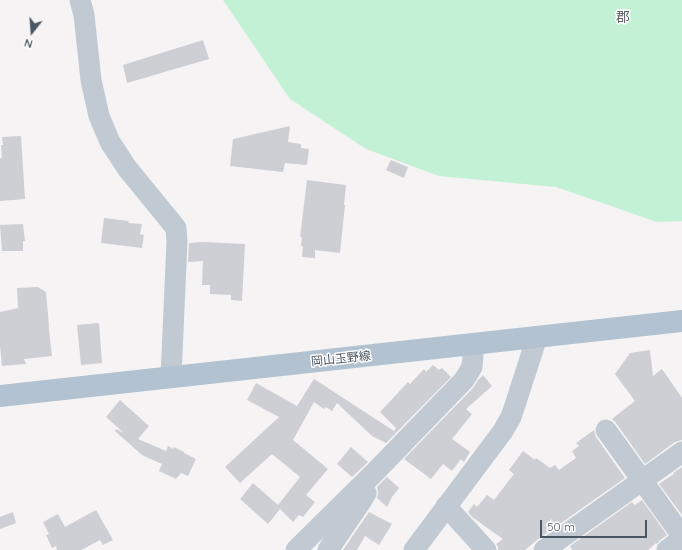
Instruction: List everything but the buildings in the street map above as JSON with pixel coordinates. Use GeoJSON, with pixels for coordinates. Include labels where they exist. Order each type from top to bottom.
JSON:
{"type":"FeatureCollection","features":[{"type":"Feature","properties":{"kind":"main road","name":"岡山玉野線"},"geometry":{"type":"LineString","coordinates":[[0,396],[682,321]]}},
{"type":"Feature","properties":{"kind":"street"},"geometry":{"type":"LineString","coordinates":[[80,0],[84,15],[91,80],[99,116],[110,142],[127,168],[176,228],[177,241],[171,377]]}},
{"type":"Feature","properties":{"kind":"street"},"geometry":{"type":"LineString","coordinates":[[414,550],[503,432],[511,417],[537,337]]}},
{"type":"Feature","properties":{"kind":"street"},"geometry":{"type":"LineString","coordinates":[[296,550],[377,470],[464,380],[472,367],[474,344]]}},
{"type":"Feature","properties":{"kind":"street"},"geometry":{"type":"LineString","coordinates":[[606,430],[682,537],[666,550]]}},
{"type":"Feature","properties":{"kind":"street"},"geometry":{"type":"LineString","coordinates":[[544,550],[682,452]]}},
{"type":"Feature","properties":{"kind":"street"},"geometry":{"type":"LineString","coordinates":[[328,550],[362,500],[377,470]]}},
{"type":"Feature","properties":{"kind":"street"},"geometry":{"type":"LineString","coordinates":[[446,506],[486,550]]}},
{"type":"Feature","properties":{"kind":"green space"},"geometry":{"type":"Polygon","coordinates":[[[223,0],[682,0],[682,221],[657,222],[556,187],[439,176],[366,149],[290,99],[223,0]]]}},
{"type":"Feature","properties":{"kind":"district","name":"郡"},"geometry":{"type":"Point","coordinates":[623,18]}}]}
